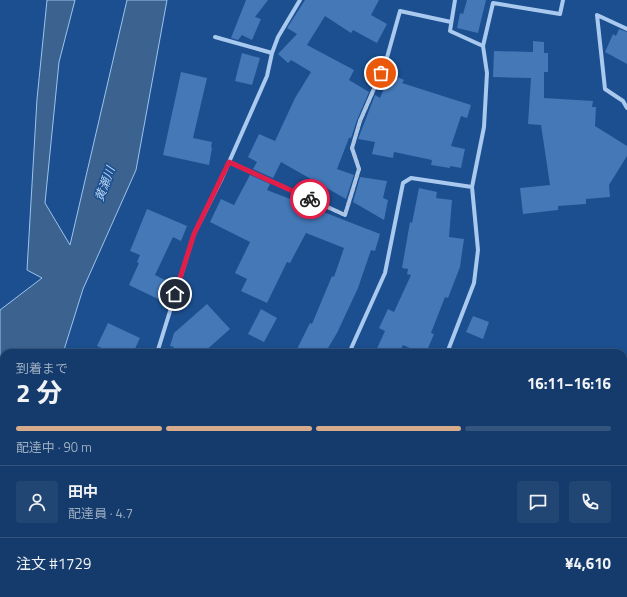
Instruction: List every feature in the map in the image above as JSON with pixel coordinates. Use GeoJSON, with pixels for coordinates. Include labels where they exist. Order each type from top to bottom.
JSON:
{"type":"FeatureCollection","features":[{"type":"Feature","properties":{"kind":"street"},"geometry":{"type":"LineString","coordinates":[[158,349],[194,234],[229,162],[267,76],[272,53],[278,37],[300,0]]}},
{"type":"Feature","properties":{"kind":"street"},"geometry":{"type":"LineString","coordinates":[[455,0],[450,32],[483,46]]}},
{"type":"Feature","properties":{"kind":"street"},"geometry":{"type":"LineString","coordinates":[[449,349],[474,283],[478,250],[472,187],[484,127],[487,73],[483,46],[493,3],[560,14],[563,0]]}},
{"type":"Feature","properties":{"kind":"street"},"geometry":{"type":"LineString","coordinates":[[229,162],[345,215],[359,169],[352,148],[360,121],[386,61],[400,11],[451,22]]}},
{"type":"Feature","properties":{"kind":"street"},"geometry":{"type":"LineString","coordinates":[[627,29],[597,15],[605,89],[623,102],[627,108]]}},
{"type":"Feature","properties":{"kind":"street"},"geometry":{"type":"LineString","coordinates":[[215,37],[272,53]]}},
{"type":"Feature","properties":{"kind":"street"},"geometry":{"type":"LineString","coordinates":[[351,349],[385,273],[403,183],[411,178],[472,187]]}},
{"type":"Feature","properties":{"kind":"water","name":"黄瀬川"},"geometry":{"type":"Polygon","coordinates":[[[47,0],[75,0],[59,62],[45,203],[70,245],[127,0],[167,0],[136,170],[83,289],[64,349],[0,349],[0,310],[42,278],[27,270],[37,99],[47,0]]]}},
{"type":"Feature","properties":{"kind":"building"},"geometry":{"type":"Polygon","coordinates":[[[246,0],[268,0],[255,17],[261,19],[252,40],[242,35],[238,40],[231,38],[246,0]]]}},
{"type":"Feature","properties":{"kind":"building"},"geometry":{"type":"Polygon","coordinates":[[[305,0],[379,0],[371,15],[387,24],[377,43],[353,30],[351,33],[325,16],[307,45],[354,70],[349,80],[369,92],[337,169],[354,175],[346,199],[281,162],[273,178],[253,169],[257,162],[248,157],[259,134],[275,141],[295,98],[311,72],[291,60],[288,63],[278,54],[297,34],[287,28],[305,0]]]}},
{"type":"Feature","properties":{"kind":"building"},"geometry":{"type":"Polygon","coordinates":[[[467,0],[486,0],[478,33],[457,28],[460,13],[463,14],[467,0]]]}},
{"type":"Feature","properties":{"kind":"building"},"geometry":{"type":"Polygon","coordinates":[[[619,29],[627,32],[627,64],[605,52],[613,34],[616,36],[619,29]]]}},
{"type":"Feature","properties":{"kind":"building"},"geometry":{"type":"Polygon","coordinates":[[[533,41],[544,42],[544,53],[548,53],[548,72],[544,72],[544,98],[593,101],[592,107],[596,107],[595,126],[627,146],[627,156],[609,185],[610,197],[586,199],[586,204],[558,206],[558,210],[523,214],[520,188],[550,185],[541,125],[528,124],[531,78],[493,77],[494,51],[533,52],[533,41]]]}},
{"type":"Feature","properties":{"kind":"building"},"geometry":{"type":"Polygon","coordinates":[[[242,53],[260,58],[252,85],[235,81],[242,53]]]}},
{"type":"Feature","properties":{"kind":"building"},"geometry":{"type":"Polygon","coordinates":[[[181,72],[207,78],[193,138],[212,142],[209,165],[163,155],[181,72]]]}},
{"type":"Feature","properties":{"kind":"building"},"geometry":{"type":"Polygon","coordinates":[[[390,74],[404,80],[402,83],[471,105],[467,118],[461,116],[451,146],[465,149],[461,168],[431,165],[432,160],[394,152],[393,158],[372,154],[375,142],[358,139],[375,95],[380,98],[390,74]]]}},
{"type":"Feature","properties":{"kind":"building"},"geometry":{"type":"Polygon","coordinates":[[[250,175],[270,184],[267,190],[380,234],[375,251],[371,250],[358,288],[337,333],[327,349],[297,349],[310,323],[312,324],[332,276],[334,277],[344,248],[306,233],[290,263],[287,262],[267,303],[241,291],[247,279],[235,273],[250,242],[210,222],[221,199],[234,205],[250,175]]]}},
{"type":"Feature","properties":{"kind":"building"},"geometry":{"type":"Polygon","coordinates":[[[360,177],[387,181],[383,198],[388,200],[384,220],[353,202],[360,177]]]}},
{"type":"Feature","properties":{"kind":"building"},"geometry":{"type":"Polygon","coordinates":[[[419,188],[437,192],[436,198],[452,200],[449,237],[464,239],[460,267],[448,298],[445,297],[431,333],[434,334],[428,349],[412,349],[403,345],[401,349],[377,349],[385,331],[379,328],[388,309],[394,312],[411,275],[407,274],[408,269],[402,268],[410,222],[412,223],[419,188]]]}},
{"type":"Feature","properties":{"kind":"building"},"geometry":{"type":"Polygon","coordinates":[[[147,209],[187,226],[181,241],[173,237],[155,275],[169,282],[160,300],[129,285],[139,263],[137,262],[140,255],[130,251],[147,209]]]}},
{"type":"Feature","properties":{"kind":"building"},"geometry":{"type":"Polygon","coordinates":[[[207,304],[230,329],[208,349],[173,349],[174,347],[170,346],[174,333],[207,304]]]}},
{"type":"Feature","properties":{"kind":"building"},"geometry":{"type":"Polygon","coordinates":[[[261,309],[277,318],[264,342],[248,334],[261,309]]]}},
{"type":"Feature","properties":{"kind":"building"},"geometry":{"type":"Polygon","coordinates":[[[473,316],[489,322],[483,339],[466,332],[473,316]]]}},
{"type":"Feature","properties":{"kind":"building"},"geometry":{"type":"Polygon","coordinates":[[[108,323],[140,338],[135,349],[104,349],[97,346],[108,323]]]}},
{"type":"Feature","properties":{"kind":"way so far"},"geometry":{"type":"LineString","coordinates":[[310,199],[345,215],[359,169],[352,148],[360,121],[381,73]]}},
{"type":"Feature","properties":{"kind":"route"},"geometry":{"type":"LineString","coordinates":[[175,294],[194,234],[229,162],[310,199]]}}]}
